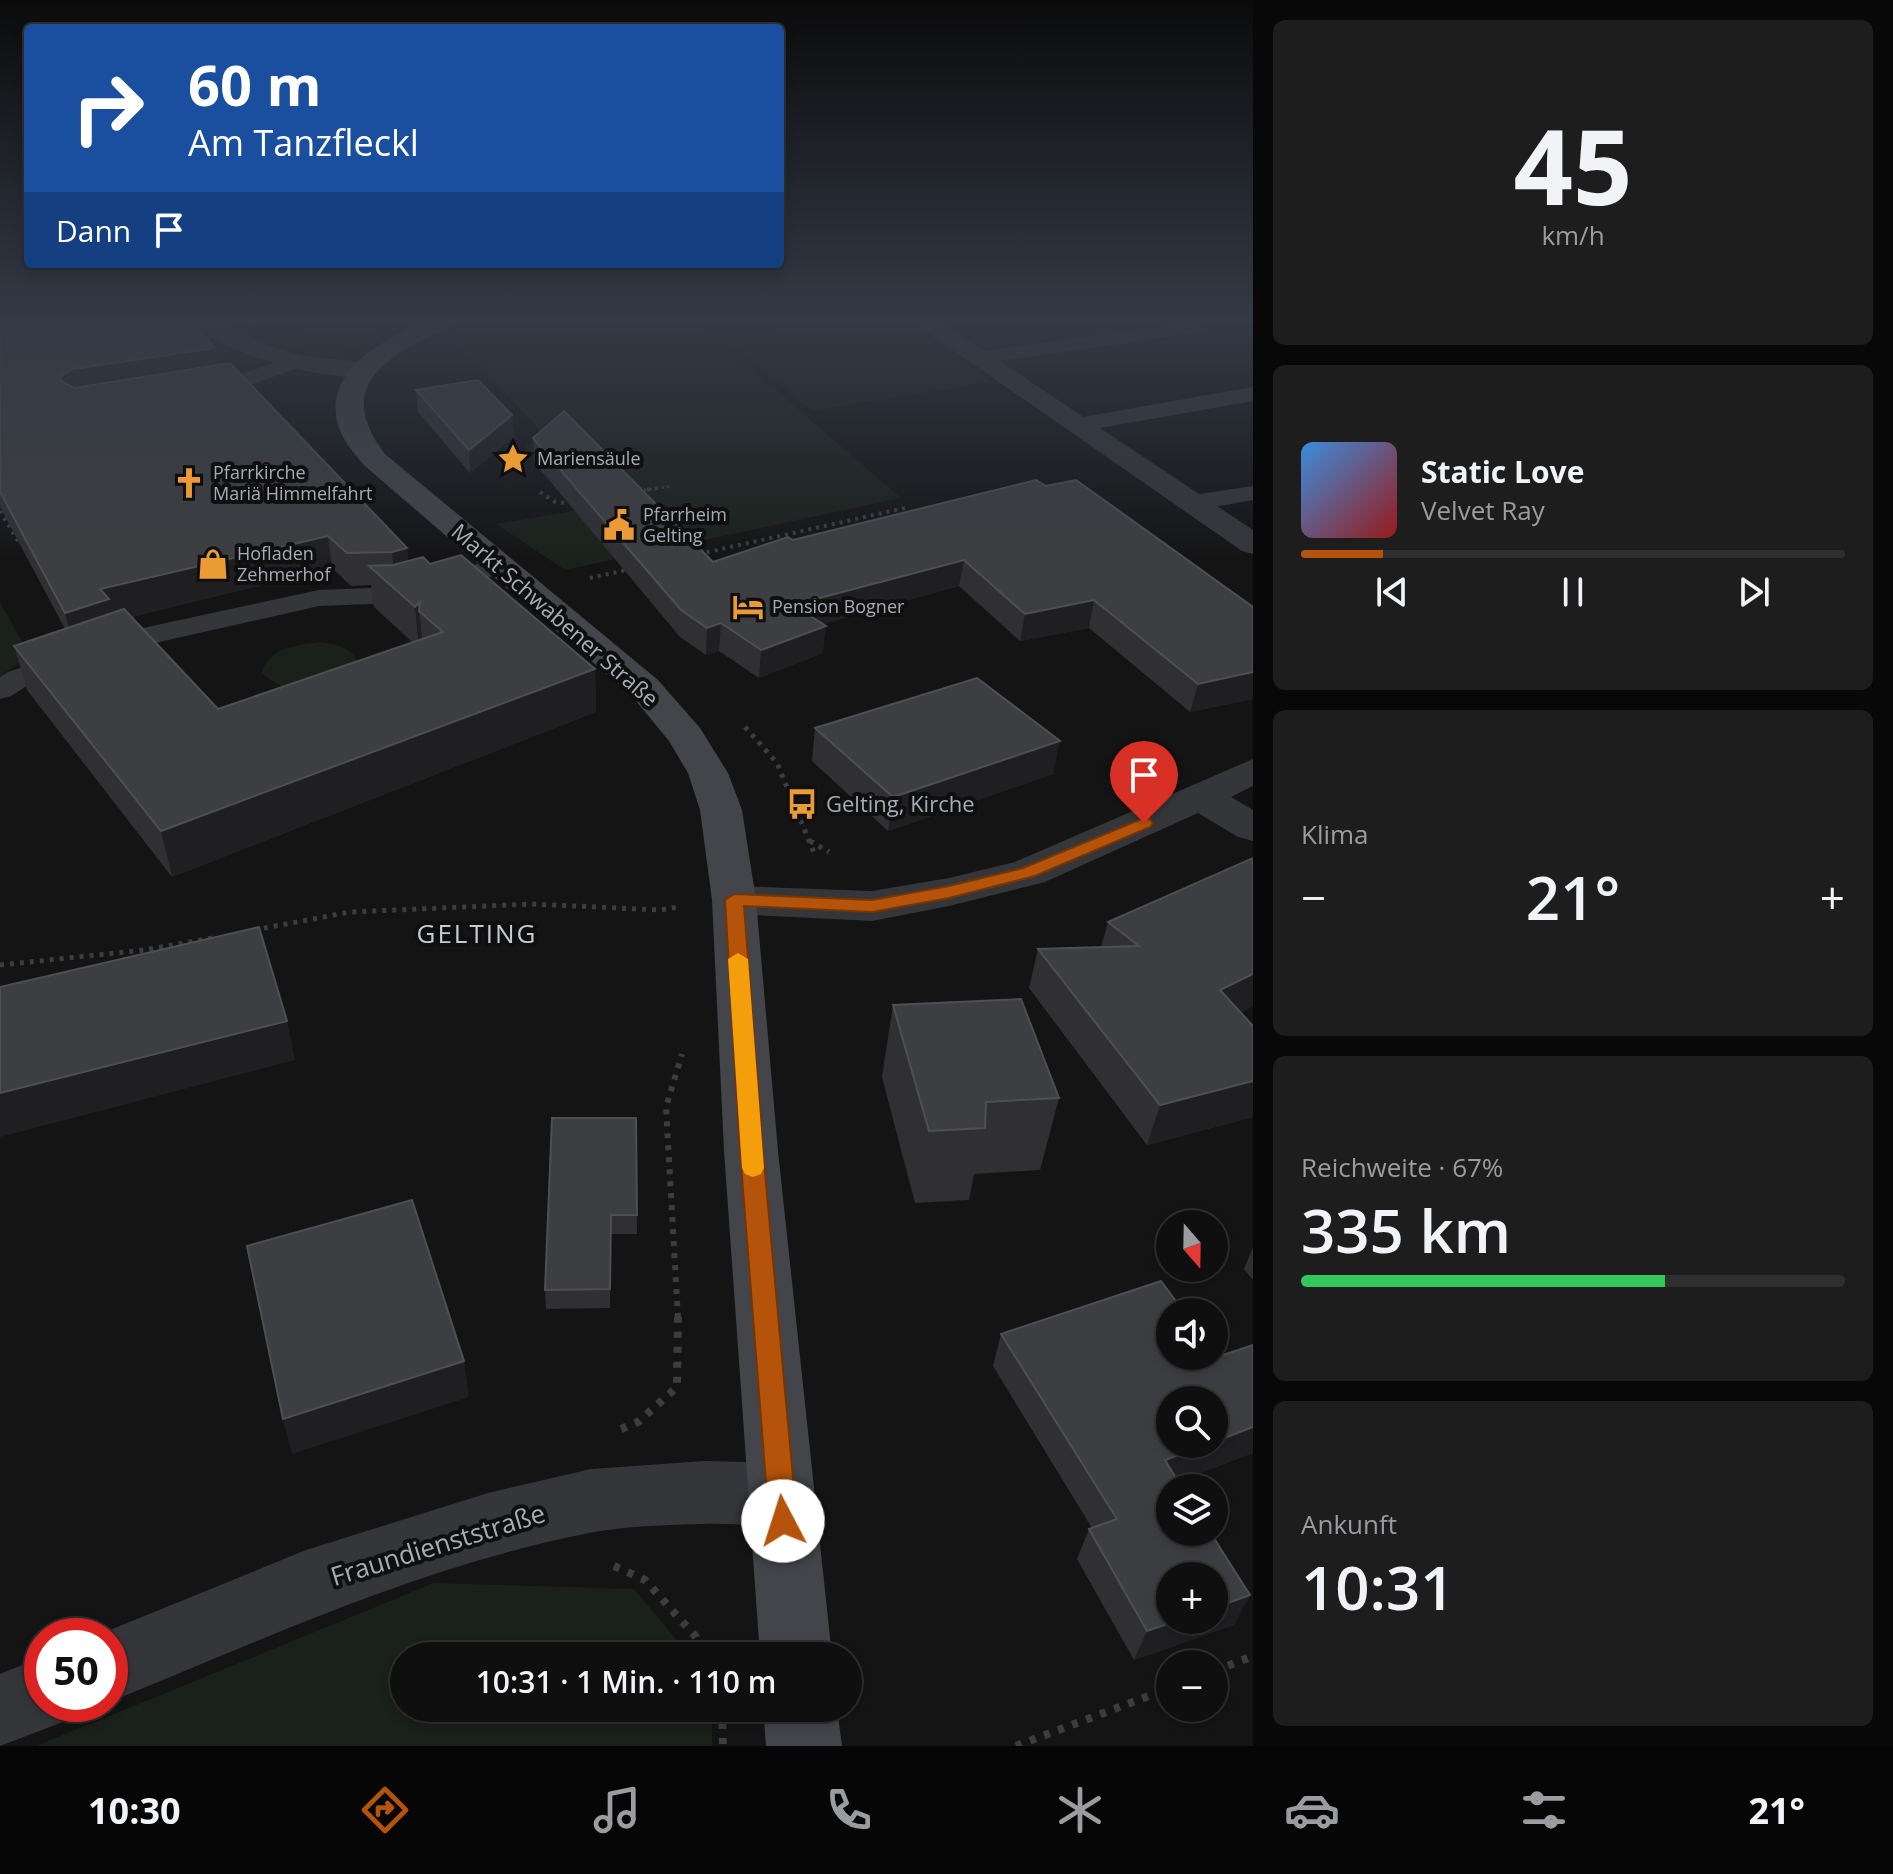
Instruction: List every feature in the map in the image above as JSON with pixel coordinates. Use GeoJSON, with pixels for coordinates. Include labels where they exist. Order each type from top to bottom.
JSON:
{"type":"FeatureCollection","features":[{"type":"Feature","properties":{"kind":"main road","name":"Markt Schwabener Straße"},"geometry":{"type":"LineString","coordinates":[[350,399],[351,422],[375,460],[645,688],[686,736],[708,773],[721,810],[734,900],[795,1642]]}},
{"type":"Feature","properties":{"kind":"main road"},"geometry":{"type":"LineString","coordinates":[[801,1722],[804,1746]]}},
{"type":"Feature","properties":{"kind":"street"},"geometry":{"type":"LineString","coordinates":[[1039,399],[1253,544]]}},
{"type":"Feature","properties":{"kind":"street"},"geometry":{"type":"LineString","coordinates":[[734,900],[872,906],[949,892],[1029,872],[1144,823],[1253,771]]}},
{"type":"Feature","properties":{"kind":"street"},"geometry":{"type":"LineString","coordinates":[[1199,796],[1253,828]]}},
{"type":"Feature","properties":{"kind":"street","name":"Fraundienststraße"},"geometry":{"type":"LineString","coordinates":[[128,1659],[306,1585],[488,1526],[576,1505],[705,1492],[781,1494]]}},
{"type":"Feature","properties":{"kind":"street"},"geometry":{"type":"LineString","coordinates":[[0,1711],[24,1701]]}},
{"type":"Feature","properties":{"kind":"lane"},"geometry":{"type":"LineString","coordinates":[[1077,425],[1222,399]]}},
{"type":"Feature","properties":{"kind":"lane"},"geometry":{"type":"LineString","coordinates":[[1193,503],[1253,493]]}},
{"type":"Feature","properties":{"kind":"lane"},"geometry":{"type":"LineString","coordinates":[[0,690],[19,678],[129,640],[319,598],[397,595],[501,565]]}},
{"type":"Feature","properties":{"kind":"path"},"geometry":{"type":"LineString","coordinates":[[637,492],[668,487],[664,482]]}},
{"type":"Feature","properties":{"kind":"path"},"geometry":{"type":"LineString","coordinates":[[540,492],[555,502],[569,503]]}},
{"type":"Feature","properties":{"kind":"path"},"geometry":{"type":"LineString","coordinates":[[692,556],[905,508]]}},
{"type":"Feature","properties":{"kind":"path"},"geometry":{"type":"LineString","coordinates":[[0,511],[24,550]]}},
{"type":"Feature","properties":{"kind":"path"},"geometry":{"type":"LineString","coordinates":[[585,579],[635,568]]}},
{"type":"Feature","properties":{"kind":"path"},"geometry":{"type":"LineString","coordinates":[[793,805],[802,804]]}},
{"type":"Feature","properties":{"kind":"path"},"geometry":{"type":"LineString","coordinates":[[248,931],[350,912],[532,904],[660,910],[734,900]]}},
{"type":"Feature","properties":{"kind":"path"},"geometry":{"type":"LineString","coordinates":[[0,965],[145,950],[218,937]]}},
{"type":"Feature","properties":{"kind":"path"},"geometry":{"type":"LineString","coordinates":[[683,1048],[666,1107],[678,1288],[677,1387],[638,1422],[576,1448],[576,1505],[581,1553],[645,1580],[698,1642]]}},
{"type":"Feature","properties":{"kind":"path"},"geometry":{"type":"LineString","coordinates":[[1228,1666],[1253,1656]]}},
{"type":"Feature","properties":{"kind":"path"},"geometry":{"type":"LineString","coordinates":[[1016,1746],[1156,1693]]}},
{"type":"Feature","properties":{"kind":"path"},"geometry":{"type":"LineString","coordinates":[[722,1722],[723,1746]]}},
{"type":"Feature","properties":{"kind":"shaded area"},"geometry":{"type":"Polygon","coordinates":[[[511,399],[787,399],[901,498],[565,570],[496,524],[628,502],[559,487],[525,446],[559,440],[541,431],[511,399]]]}},
{"type":"Feature","properties":{"kind":"shaded area"},"geometry":{"type":"Polygon","coordinates":[[[798,399],[884,399],[812,411],[798,399]]]}},
{"type":"Feature","properties":{"kind":"shaded area"},"geometry":{"type":"Polygon","coordinates":[[[0,602],[30,656],[0,676],[0,602]]]}},
{"type":"Feature","properties":{"kind":"shaded area"},"geometry":{"type":"Polygon","coordinates":[[[320,642],[344,648],[360,667],[322,684],[298,689],[275,683],[262,673],[277,652],[320,642]]]}},
{"type":"Feature","properties":{"kind":"shaded area"},"geometry":{"type":"Polygon","coordinates":[[[434,1583],[634,1589],[678,1642],[390,1642],[390,1722],[712,1722],[712,1746],[36,1746],[95,1722],[128,1722],[128,1708],[434,1583]]]}},
{"type":"Feature","properties":{"kind":"building"},"geometry":{"type":"Polygon","coordinates":[[[0,399],[265,399],[407,548],[392,552],[347,553],[328,536],[100,589],[109,599],[65,613],[0,492],[0,399]]]}},
{"type":"Feature","properties":{"kind":"building"},"geometry":{"type":"Polygon","coordinates":[[[424,399],[497,399],[512,415],[469,450],[424,399]]]}},
{"type":"Feature","properties":{"kind":"building"},"geometry":{"type":"Polygon","coordinates":[[[564,411],[713,562],[788,537],[793,540],[1036,480],[1046,486],[1076,480],[1253,607],[1253,672],[1198,684],[1094,600],[1025,614],[964,560],[793,605],[826,626],[761,650],[721,623],[707,628],[681,610],[533,438],[564,411]]]}},
{"type":"Feature","properties":{"kind":"building"},"geometry":{"type":"Polygon","coordinates":[[[461,555],[595,669],[161,831],[14,646],[124,609],[218,709],[443,632],[419,611],[420,602],[415,607],[369,566],[393,565],[423,557],[430,564],[461,555]]]}},
{"type":"Feature","properties":{"kind":"building"},"geometry":{"type":"Polygon","coordinates":[[[977,678],[1060,741],[893,797],[815,728],[977,678]]]}},
{"type":"Feature","properties":{"kind":"building"},"geometry":{"type":"Polygon","coordinates":[[[1253,858],[1253,974],[1220,990],[1253,1026],[1253,1081],[1160,1105],[1038,949],[1139,946],[1108,922],[1253,858]]]}},
{"type":"Feature","properties":{"kind":"building"},"geometry":{"type":"Polygon","coordinates":[[[259,927],[287,1021],[0,1093],[0,987],[259,927]]]}},
{"type":"Feature","properties":{"kind":"building"},"geometry":{"type":"Polygon","coordinates":[[[1021,999],[1059,1098],[986,1102],[985,1128],[929,1131],[893,1005],[1021,999]]]}},
{"type":"Feature","properties":{"kind":"building"},"geometry":{"type":"Polygon","coordinates":[[[552,1118],[636,1118],[637,1215],[611,1215],[610,1289],[545,1290],[552,1118]]]}},
{"type":"Feature","properties":{"kind":"building"},"geometry":{"type":"Polygon","coordinates":[[[412,1200],[464,1361],[283,1419],[247,1246],[412,1200]]]}},
{"type":"Feature","properties":{"kind":"building"},"geometry":{"type":"Polygon","coordinates":[[[1162,1282],[1174,1298],[1156,1298],[1156,1370],[1228,1370],[1228,1353],[1253,1345],[1253,1427],[1228,1437],[1228,1386],[1156,1386],[1156,1458],[1170,1458],[1165,1460],[1174,1474],[1156,1474],[1156,1546],[1219,1546],[1250,1595],[1228,1603],[1228,1562],[1156,1562],[1156,1628],[1147,1631],[1089,1529],[1117,1519],[1001,1334],[1162,1282]]]}},
{"type":"Feature","properties":{"kind":"slow traffic"},"geometry":{"type":"LineString","coordinates":[[738,959],[753,1168]]}},
{"type":"Feature","properties":{"kind":"place","name":"Mariensäule"},"geometry":{"type":"Point","coordinates":[513,459]}},
{"type":"Feature","properties":{"kind":"place","name":"Pfarrkirche Mariä Himmelfahrt"},"geometry":{"type":"Point","coordinates":[189,483]}},
{"type":"Feature","properties":{"kind":"place","name":"Pfarrheim Gelting"},"geometry":{"type":"Point","coordinates":[619,525]}},
{"type":"Feature","properties":{"kind":"place","name":"Hofladen Zehmerhof"},"geometry":{"type":"Point","coordinates":[213,564]}},
{"type":"Feature","properties":{"kind":"place","name":"Pension Bogner"},"geometry":{"type":"Point","coordinates":[748,607]}},
{"type":"Feature","properties":{"kind":"place","name":"Gelting, Kirche"},"geometry":{"type":"Point","coordinates":[802,804]}},
{"type":"Feature","properties":{"kind":"district","name":"GELTING"},"geometry":{"type":"Point","coordinates":[477,934]}},
{"type":"Feature","properties":{"kind":"route"},"geometry":{"type":"LineString","coordinates":[[783,1521],[751,1151],[734,900],[872,906],[949,892],[1029,872],[1144,823]]}}]}
